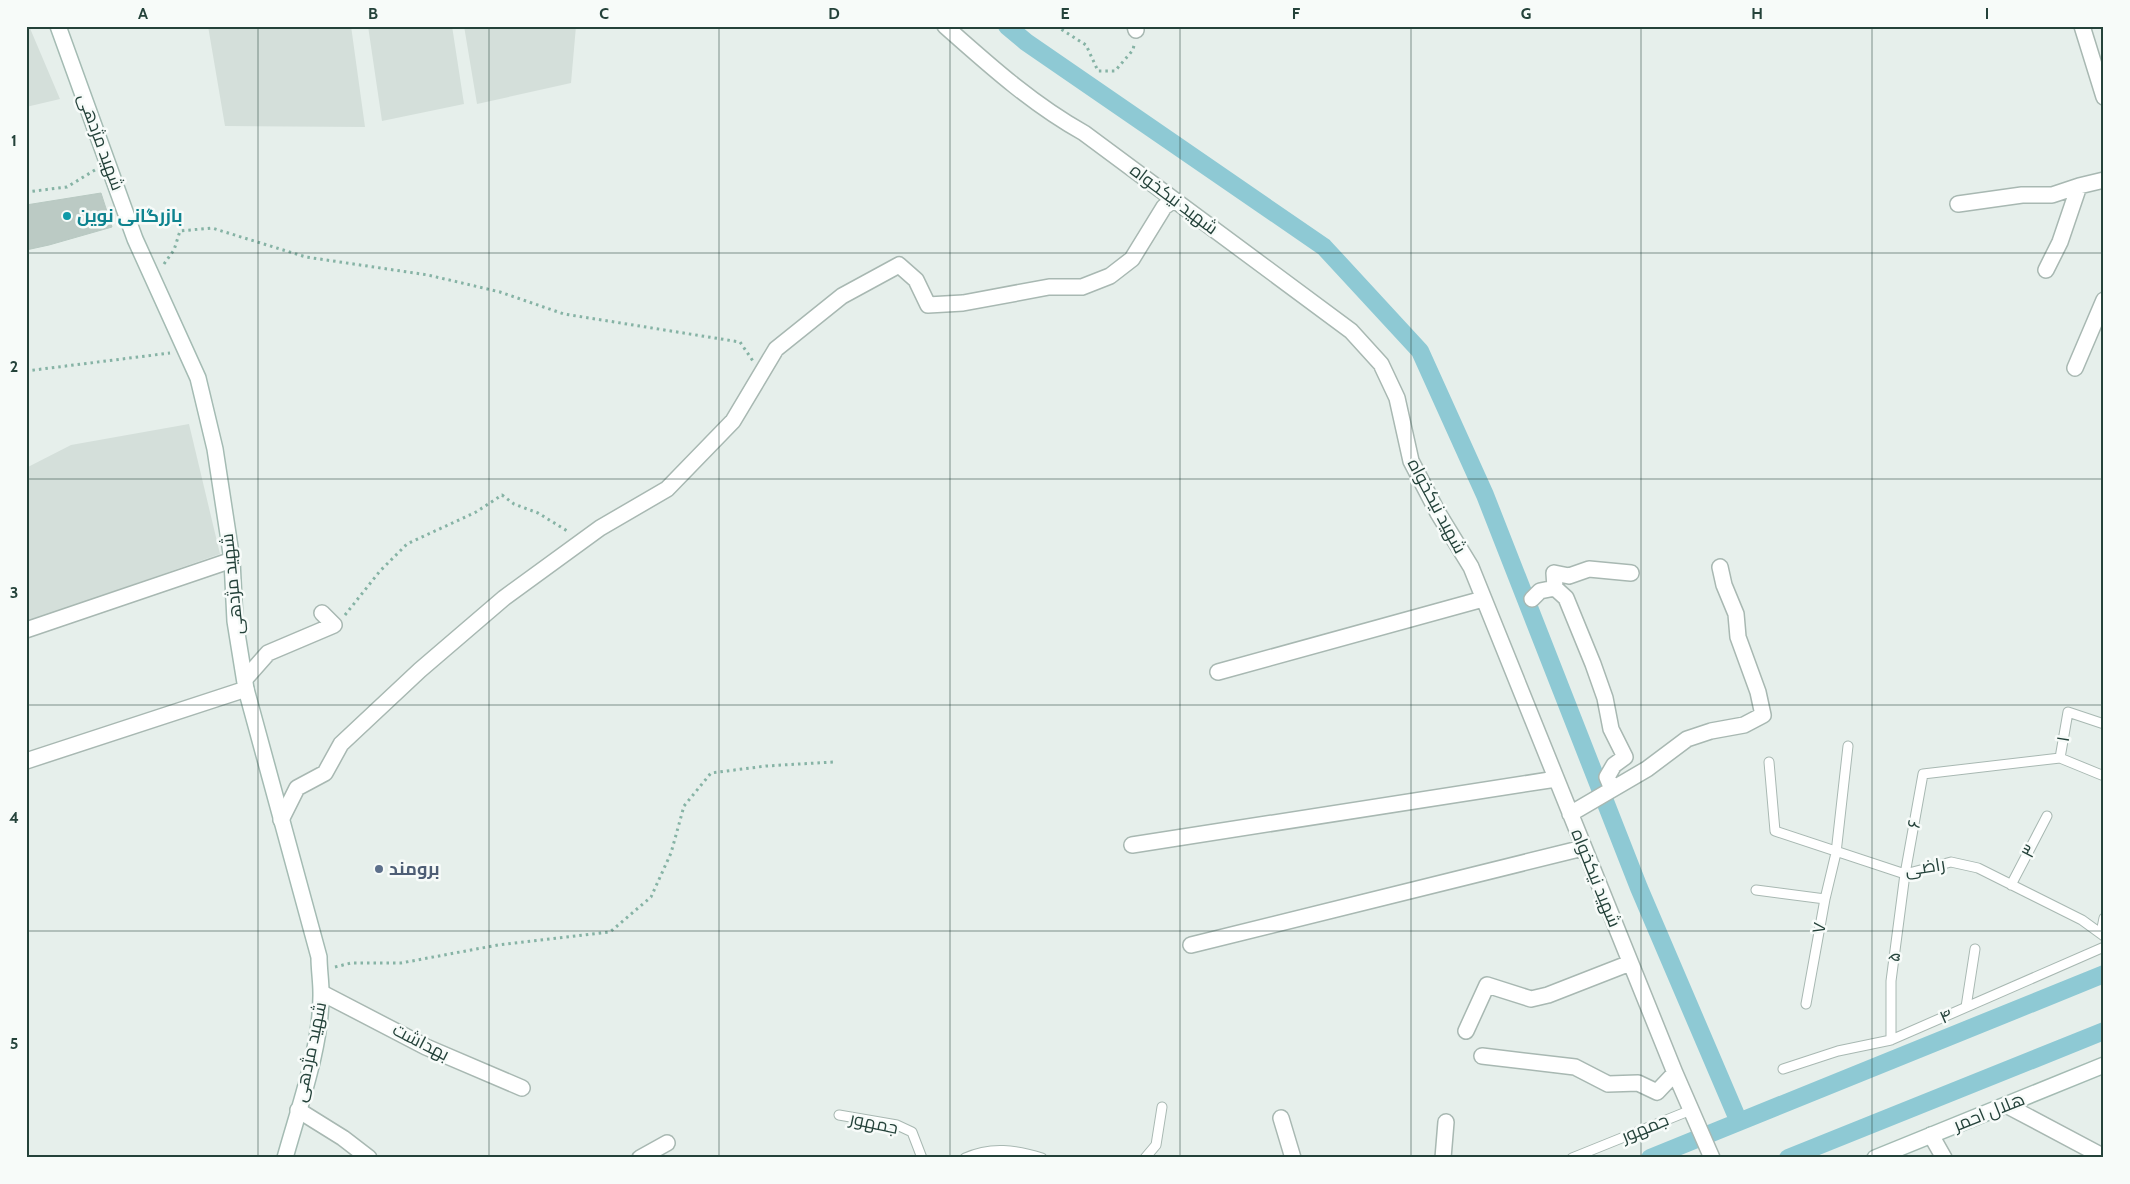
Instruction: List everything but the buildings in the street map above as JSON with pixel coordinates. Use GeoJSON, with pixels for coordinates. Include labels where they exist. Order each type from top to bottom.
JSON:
{"type":"FeatureCollection","features":[{"type":"Feature","properties":{"kind":"street","name":"شهید مژدهی"},"geometry":{"type":"LineString","coordinates":[[58,26],[135,239],[198,378],[214,450],[232,560],[235,621],[245,684],[318,957],[322,993],[310,1064],[284,1158]]}},
{"type":"Feature","properties":{"kind":"street","name":"شهید نیکخواه"},"geometry":{"type":"LineString","coordinates":[[945,26],[1016,88],[1055,117],[1084,132],[1351,331],[1381,364],[1397,398],[1410,461],[1438,513],[1471,567],[1583,848],[1690,1110],[1712,1158]]}},
{"type":"Feature","properties":{"kind":"street"},"geometry":{"type":"LineString","coordinates":[[2082,26],[2104,97]]}},
{"type":"Feature","properties":{"kind":"street"},"geometry":{"type":"LineString","coordinates":[[1958,204],[2022,195],[2052,195],[2104,180]]}},
{"type":"Feature","properties":{"kind":"street"},"geometry":{"type":"LineString","coordinates":[[2046,270],[2060,242],[2079,186]]}},
{"type":"Feature","properties":{"kind":"street"},"geometry":{"type":"LineString","coordinates":[[281,820],[297,788],[325,773],[342,744],[420,670],[504,598],[600,528],[667,489],[733,421],[776,349],[842,296],[899,265],[916,280],[928,306],[963,303],[1049,287],[1082,287],[1110,276],[1132,260],[1164,208],[1174,200]]}},
{"type":"Feature","properties":{"kind":"street"},"geometry":{"type":"LineString","coordinates":[[2075,368],[2104,300]]}},
{"type":"Feature","properties":{"kind":"street"},"geometry":{"type":"LineString","coordinates":[[26,630],[232,560]]}},
{"type":"Feature","properties":{"kind":"street"},"geometry":{"type":"LineString","coordinates":[[1570,814],[1670,753],[1687,739],[1711,731],[1744,726],[1763,715],[1758,692],[1738,637],[1736,614],[1724,585],[1720,567]]}},
{"type":"Feature","properties":{"kind":"street"},"geometry":{"type":"LineString","coordinates":[[1606,793],[1607,777],[1614,765],[1625,757],[1611,729],[1605,698],[1566,598],[1555,588],[1554,573],[1569,576],[1589,569],[1630,573]]}},
{"type":"Feature","properties":{"kind":"street"},"geometry":{"type":"LineString","coordinates":[[1532,600],[1540,591],[1555,588]]}},
{"type":"Feature","properties":{"kind":"street"},"geometry":{"type":"LineString","coordinates":[[1218,672],[1483,599]]}},
{"type":"Feature","properties":{"kind":"street"},"geometry":{"type":"LineString","coordinates":[[26,761],[245,684],[268,653],[334,625],[322,612]]}},
{"type":"Feature","properties":{"kind":"street"},"geometry":{"type":"LineString","coordinates":[[1132,845],[1556,779]]}},
{"type":"Feature","properties":{"kind":"street"},"geometry":{"type":"LineString","coordinates":[[1191,945],[1583,848]]}},
{"type":"Feature","properties":{"kind":"street"},"geometry":{"type":"LineString","coordinates":[[1466,1031],[1487,985],[1531,999],[1630,963]]}},
{"type":"Feature","properties":{"kind":"street","name":"بهداشت"},"geometry":{"type":"LineString","coordinates":[[322,993],[426,1047],[522,1088]]}},
{"type":"Feature","properties":{"kind":"street"},"geometry":{"type":"LineString","coordinates":[[1482,1056],[1575,1067],[1608,1084],[1638,1083],[1656,1092],[1675,1073]]}},
{"type":"Feature","properties":{"kind":"street","name":"هلال احمر"},"geometry":{"type":"LineString","coordinates":[[1875,1158],[2104,1065]]}},
{"type":"Feature","properties":{"kind":"street"},"geometry":{"type":"LineString","coordinates":[[2006,1105],[2104,1157]]}},
{"type":"Feature","properties":{"kind":"street"},"geometry":{"type":"LineString","coordinates":[[298,1110],[343,1138],[369,1158]]}},
{"type":"Feature","properties":{"kind":"street"},"geometry":{"type":"LineString","coordinates":[[1281,1118],[1293,1158]]}},
{"type":"Feature","properties":{"kind":"street"},"geometry":{"type":"LineString","coordinates":[[1443,1158],[1446,1122]]}},
{"type":"Feature","properties":{"kind":"street"},"geometry":{"type":"LineString","coordinates":[[1931,1135],[1944,1158]]}},
{"type":"Feature","properties":{"kind":"street"},"geometry":{"type":"LineString","coordinates":[[640,1158],[667,1143]]}},
{"type":"Feature","properties":{"kind":"lane","name":"۱"},"geometry":{"type":"LineString","coordinates":[[2104,724],[2068,712],[2060,758],[2104,776]]}},
{"type":"Feature","properties":{"kind":"lane","name":"۷"},"geometry":{"type":"LineString","coordinates":[[1806,1004],[1825,899],[1836,853],[1848,746]]}},
{"type":"Feature","properties":{"kind":"lane","name":"۶"},"geometry":{"type":"LineString","coordinates":[[1905,874],[1923,774],[2060,758]]}},
{"type":"Feature","properties":{"kind":"lane","name":"راضی"},"geometry":{"type":"LineString","coordinates":[[1769,762],[1775,831],[1836,853],[1905,874],[1951,862],[1978,868],[2082,920],[2103,934]]}},
{"type":"Feature","properties":{"kind":"lane","name":"۳"},"geometry":{"type":"LineString","coordinates":[[2011,885],[2047,816]]}},
{"type":"Feature","properties":{"kind":"lane","name":"۵"},"geometry":{"type":"LineString","coordinates":[[1891,1040],[1891,981],[1905,874]]}},
{"type":"Feature","properties":{"kind":"lane"},"geometry":{"type":"LineString","coordinates":[[1756,890],[1825,899]]}},
{"type":"Feature","properties":{"kind":"lane"},"geometry":{"type":"LineString","coordinates":[[2103,934],[2104,918]]}},
{"type":"Feature","properties":{"kind":"lane","name":"۴"},"geometry":{"type":"LineString","coordinates":[[1783,1069],[1838,1051],[1891,1040],[2104,947]]}},
{"type":"Feature","properties":{"kind":"lane"},"geometry":{"type":"LineString","coordinates":[[1966,1007],[1975,949]]}},
{"type":"Feature","properties":{"kind":"lane"},"geometry":{"type":"LineString","coordinates":[[1145,1158],[1156,1145],[1162,1106]]}},
{"type":"Feature","properties":{"kind":"lane","name":"جمهور"},"geometry":{"type":"LineString","coordinates":[[1572,1158],[1690,1110]]}},
{"type":"Feature","properties":{"kind":"lane","name":"جمهور"},"geometry":{"type":"LineString","coordinates":[[839,1115],[897,1125],[912,1132],[922,1158]]}},
{"type":"Feature","properties":{"kind":"lane"},"geometry":{"type":"LineString","coordinates":[[965,1158],[974,1154],[1013,1149],[1042,1158]]}},
{"type":"Feature","properties":{"kind":"path"},"geometry":{"type":"LineString","coordinates":[[1056,26],[1086,45],[1098,71],[1115,71],[1133,50],[1136,28]]}},
{"type":"Feature","properties":{"kind":"path"},"geometry":{"type":"LineString","coordinates":[[26,192],[67,187],[83,175],[109,164]]}},
{"type":"Feature","properties":{"kind":"path"},"geometry":{"type":"LineString","coordinates":[[154,279],[174,250],[180,231],[212,228],[306,257],[428,275],[500,292],[564,314],[740,342],[761,374]]}},
{"type":"Feature","properties":{"kind":"path"},"geometry":{"type":"LineString","coordinates":[[26,372],[186,351]]}},
{"type":"Feature","properties":{"kind":"path"},"geometry":{"type":"LineString","coordinates":[[334,625],[347,614],[380,571],[407,544],[476,512],[502,495],[514,504],[538,513],[582,541]]}},
{"type":"Feature","properties":{"kind":"path"},"geometry":{"type":"LineString","coordinates":[[320,971],[351,962],[401,963],[498,946],[610,932],[650,897],[671,853],[684,806],[711,773],[766,766],[833,762]]}},
{"type":"Feature","properties":{"kind":"shaded area"},"geometry":{"type":"Polygon","coordinates":[[[26,26],[29,26],[60,99],[26,107],[26,26]]]}},
{"type":"Feature","properties":{"kind":"shaded area"},"geometry":{"type":"Polygon","coordinates":[[[208,26],[351,26],[365,127],[225,126],[208,26]]]}},
{"type":"Feature","properties":{"kind":"shaded area"},"geometry":{"type":"Polygon","coordinates":[[[368,26],[452,26],[464,104],[382,121],[368,26]]]}},
{"type":"Feature","properties":{"kind":"shaded area"},"geometry":{"type":"Polygon","coordinates":[[[464,26],[576,26],[571,83],[477,104],[464,26]]]}},
{"type":"Feature","properties":{"kind":"shaded area"},"geometry":{"type":"Polygon","coordinates":[[[189,424],[220,554],[26,622],[26,468],[71,445],[189,424]]]}},
{"type":"Feature","properties":{"kind":"waterway"},"geometry":{"type":"LineString","coordinates":[[1007,26],[1026,42],[1324,247],[1420,351],[1485,495],[1639,888],[1739,1122]]}},
{"type":"Feature","properties":{"kind":"waterway"},"geometry":{"type":"LineString","coordinates":[[1650,1158],[2104,974]]}},
{"type":"Feature","properties":{"kind":"waterway"},"geometry":{"type":"LineString","coordinates":[[1788,1158],[2104,1031]]}},
{"type":"Feature","properties":{"kind":"place","name":"بازرگانی نوین"},"geometry":{"type":"Point","coordinates":[67,216]}},
{"type":"Feature","properties":{"kind":"place","name":"برومند"},"geometry":{"type":"Point","coordinates":[379,869]}}]}
